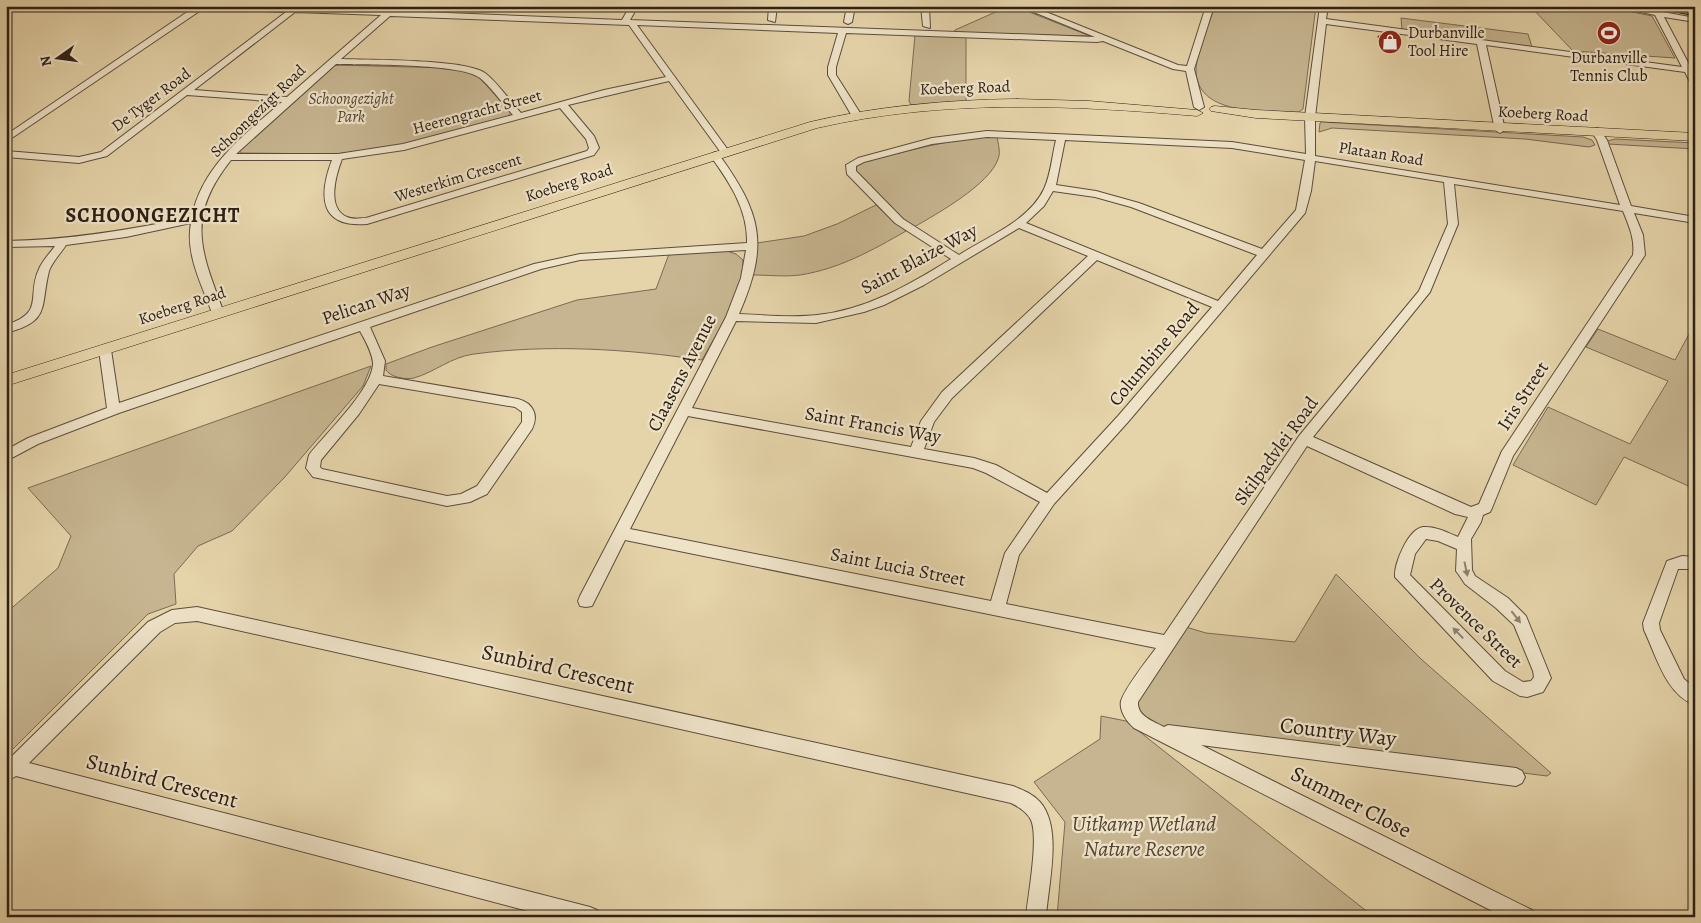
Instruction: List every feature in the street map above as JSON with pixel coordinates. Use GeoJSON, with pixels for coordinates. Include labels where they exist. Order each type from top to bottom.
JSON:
{"type":"FeatureCollection","features":[{"type":"Feature","properties":{"kind":"main road","name":"Koeberg Road"},"geometry":{"type":"LineString","coordinates":[[6,381],[720,153],[814,125],[906,108],[971,104],[1059,104],[1156,109],[1198,109],[1208,117],[1215,111],[1695,138]]}},
{"type":"Feature","properties":{"kind":"street"},"geometry":{"type":"LineString","coordinates":[[6,139],[202,6],[1088,40],[1103,38]]}},
{"type":"Feature","properties":{"kind":"street"},"geometry":{"type":"LineString","coordinates":[[628,22],[634,6]]}},
{"type":"Feature","properties":{"kind":"street"},"geometry":{"type":"LineString","coordinates":[[772,20],[773,6]]}},
{"type":"Feature","properties":{"kind":"street"},"geometry":{"type":"LineString","coordinates":[[848,22],[851,6]]}},
{"type":"Feature","properties":{"kind":"street"},"geometry":{"type":"LineString","coordinates":[[925,6],[927,26]]}},
{"type":"Feature","properties":{"kind":"street"},"geometry":{"type":"LineString","coordinates":[[1022,6],[1191,74],[1215,111]]}},
{"type":"Feature","properties":{"kind":"street"},"geometry":{"type":"LineString","coordinates":[[1198,109],[1191,74],[1210,6]]}},
{"type":"Feature","properties":{"kind":"street","name":"Columbine Road"},"geometry":{"type":"LineString","coordinates":[[998,608],[1005,574],[1012,553],[1049,500],[1123,420],[1301,211],[1304,203],[1312,124],[1310,117],[1324,6]]}},
{"type":"Feature","properties":{"kind":"street"},"geometry":{"type":"LineString","coordinates":[[1617,6],[1695,20]]}},
{"type":"Feature","properties":{"kind":"street","name":"De Tyger Road"},"geometry":{"type":"LineString","coordinates":[[6,154],[79,160],[94,158],[108,152],[293,10]]}},
{"type":"Feature","properties":{"kind":"street","name":"Schoongezigt Road"},"geometry":{"type":"LineString","coordinates":[[218,313],[201,268],[195,232],[196,218],[208,187],[228,157],[388,13]]}},
{"type":"Feature","properties":{"kind":"street"},"geometry":{"type":"LineString","coordinates":[[1658,14],[1691,70],[1695,84]]}},
{"type":"Feature","properties":{"kind":"street","name":"Claasens Avenue"},"geometry":{"type":"LineString","coordinates":[[586,601],[732,317],[744,291],[752,246],[752,229],[748,210],[720,153],[672,78],[628,22]]}},
{"type":"Feature","properties":{"kind":"street"},"geometry":{"type":"LineString","coordinates":[[1322,22],[1691,70]]}},
{"type":"Feature","properties":{"kind":"street"},"geometry":{"type":"LineString","coordinates":[[842,30],[832,67],[832,75],[857,116]]}},
{"type":"Feature","properties":{"kind":"street"},"geometry":{"type":"LineString","coordinates":[[1481,42],[1500,128]]}},
{"type":"Feature","properties":{"kind":"street"},"geometry":{"type":"LineString","coordinates":[[333,61],[446,66],[471,70],[482,75],[519,116]]}},
{"type":"Feature","properties":{"kind":"street","name":"Heerengracht Street"},"geometry":{"type":"LineString","coordinates":[[228,157],[289,159],[338,157],[424,143],[604,93],[672,78]]}},
{"type":"Feature","properties":{"kind":"street"},"geometry":{"type":"LineString","coordinates":[[187,92],[290,100]]}},
{"type":"Feature","properties":{"kind":"street","name":"Westerkim Crescent"},"geometry":{"type":"LineString","coordinates":[[338,157],[330,175],[328,188],[335,211],[338,217],[346,222],[367,221],[591,153],[594,144],[591,138],[562,105]]}},
{"type":"Feature","properties":{"kind":"street","name":"Iris Street"},"geometry":{"type":"LineString","coordinates":[[1476,512],[1485,508],[1507,455],[1639,255],[1640,244],[1602,140],[1597,133]]}},
{"type":"Feature","properties":{"kind":"street","name":"Plataan Road"},"geometry":{"type":"LineString","coordinates":[[958,259],[910,229],[889,212],[851,172],[851,165],[860,160],[953,137],[1002,134],[1232,145],[1627,209],[1693,222]]}},
{"type":"Feature","properties":{"kind":"street","name":"Saint Blaize Way"},"geometry":{"type":"LineString","coordinates":[[732,317],[790,320],[816,319],[854,312],[897,295],[1017,223],[1038,206],[1050,187],[1061,137]]}},
{"type":"Feature","properties":{"kind":"street","name":"Skilpadvlei Road"},"geometry":{"type":"LineString","coordinates":[[1155,731],[1135,719],[1128,706],[1130,700],[1304,438],[1424,292],[1453,224],[1449,180]]}},
{"type":"Feature","properties":{"kind":"street"},"geometry":{"type":"LineString","coordinates":[[1050,187],[1115,198],[1265,254]]}},
{"type":"Feature","properties":{"kind":"street"},"geometry":{"type":"LineString","coordinates":[[6,244],[62,243],[120,236],[196,218]]}},
{"type":"Feature","properties":{"kind":"street"},"geometry":{"type":"LineString","coordinates":[[1017,223],[1220,306]]}},
{"type":"Feature","properties":{"kind":"street"},"geometry":{"type":"LineString","coordinates":[[6,329],[28,321],[37,310],[44,269],[62,243]]}},
{"type":"Feature","properties":{"kind":"street","name":"Pelican Way"},"geometry":{"type":"LineString","coordinates":[[6,456],[33,441],[114,410],[531,268],[558,261],[614,254],[752,246]]}},
{"type":"Feature","properties":{"kind":"street"},"geometry":{"type":"LineString","coordinates":[[918,452],[920,438],[928,417],[947,395],[1095,256]]}},
{"type":"Feature","properties":{"kind":"street"},"geometry":{"type":"LineString","coordinates":[[363,325],[379,361],[380,370],[377,379],[314,459],[313,468],[318,473],[447,501],[457,501],[470,497],[482,490],[527,426],[530,418],[526,406],[518,403],[377,379]]}},
{"type":"Feature","properties":{"kind":"street"},"geometry":{"type":"LineString","coordinates":[[105,350],[114,410]]}},
{"type":"Feature","properties":{"kind":"street","name":"Saint Francis Way"},"geometry":{"type":"LineString","coordinates":[[684,412],[974,463],[991,469],[1049,500]]}},
{"type":"Feature","properties":{"kind":"street"},"geometry":{"type":"LineString","coordinates":[[1304,438],[1454,508],[1466,512],[1476,512]]}},
{"type":"Feature","properties":{"kind":"street","name":"Provence Street"},"geometry":{"type":"LineString","coordinates":[[1464,546],[1440,534],[1423,533],[1403,567],[1403,577],[1499,676],[1520,688],[1527,690],[1537,687],[1543,678],[1541,670],[1520,621],[1509,609],[1466,576],[1464,539],[1474,522],[1476,512]]}},
{"type":"Feature","properties":{"kind":"street","name":"Saint Lucia Street"},"geometry":{"type":"LineString","coordinates":[[621,532],[1168,643]]}},
{"type":"Feature","properties":{"kind":"street"},"geometry":{"type":"LineString","coordinates":[[1695,563],[1682,562],[1672,565],[1651,623],[1652,630],[1678,684],[1695,698]]}},
{"type":"Feature","properties":{"kind":"street","name":"Sunbird Crescent"},"geometry":{"type":"LineString","coordinates":[[10,770],[146,633],[172,617],[197,614],[1013,795],[1029,803],[1035,809],[1044,830],[1036,917]]}},
{"type":"Feature","properties":{"kind":"street","name":"Country Way"},"geometry":{"type":"LineString","coordinates":[[1155,731],[1516,777]]}},
{"type":"Feature","properties":{"kind":"street","name":"Summer Close"},"geometry":{"type":"LineString","coordinates":[[1155,731],[1525,917]]}},
{"type":"Feature","properties":{"kind":"street","name":"Sunbird Crescent"},"geometry":{"type":"LineString","coordinates":[[10,770],[590,917]]}},
{"type":"Feature","properties":{"kind":"green space"},"geometry":{"type":"Polygon","coordinates":[[[1009,6],[1014,6],[1090,36],[954,33],[955,30],[1009,6]]]}},
{"type":"Feature","properties":{"kind":"green space"},"geometry":{"type":"Polygon","coordinates":[[[1215,6],[1316,6],[1303,109],[1293,113],[1233,108],[1218,103],[1206,95],[1199,84],[1196,69],[1201,47],[1215,6]]]}},
{"type":"Feature","properties":{"kind":"green space","name":"Durbanville Tennis Club"},"geometry":{"type":"Polygon","coordinates":[[[1530,6],[1603,6],[1652,16],[1675,58],[1573,51],[1530,6]]]}},
{"type":"Feature","properties":{"kind":"green space"},"geometry":{"type":"Polygon","coordinates":[[[1401,18],[1528,34],[1532,47],[1463,38],[1457,35],[1402,30],[1401,18]]]}},
{"type":"Feature","properties":{"kind":"green space"},"geometry":{"type":"Polygon","coordinates":[[[915,35],[966,37],[966,102],[911,105],[909,101],[915,35]]]}},
{"type":"Feature","properties":{"kind":"green space","name":"Schoongezight Park"},"geometry":{"type":"Polygon","coordinates":[[[333,66],[447,68],[466,71],[480,78],[510,114],[507,117],[424,140],[371,150],[335,154],[240,153],[240,150],[333,66]]]}},
{"type":"Feature","properties":{"kind":"green space"},"geometry":{"type":"Polygon","coordinates":[[[1320,123],[1583,137],[1592,140],[1595,145],[1589,147],[1525,139],[1332,128],[1319,132],[1320,123]]]}},
{"type":"Feature","properties":{"kind":"green space"},"geometry":{"type":"Polygon","coordinates":[[[997,136],[999,157],[993,169],[985,178],[962,197],[914,227],[890,208],[856,172],[855,166],[860,163],[894,154],[945,143],[997,136]]]}},
{"type":"Feature","properties":{"kind":"green space"},"geometry":{"type":"Polygon","coordinates":[[[1615,139],[1695,143],[1695,149],[1608,144],[1607,141],[1615,139]]]}},
{"type":"Feature","properties":{"kind":"green space"},"geometry":{"type":"Polygon","coordinates":[[[876,205],[906,231],[868,252],[828,268],[794,276],[753,275],[757,243],[804,236],[837,224],[876,205]]]}},
{"type":"Feature","properties":{"kind":"green space"},"geometry":{"type":"Polygon","coordinates":[[[727,251],[736,254],[743,260],[739,287],[702,360],[588,349],[531,349],[466,356],[450,361],[411,379],[395,376],[386,370],[386,364],[432,347],[577,300],[656,289],[669,254],[727,251]]]}},
{"type":"Feature","properties":{"kind":"green space"},"geometry":{"type":"Polygon","coordinates":[[[1695,323],[1695,489],[1624,457],[1596,505],[1513,465],[1548,407],[1630,444],[1668,381],[1586,347],[1598,329],[1675,360],[1695,323]]]}},
{"type":"Feature","properties":{"kind":"green space"},"geometry":{"type":"Polygon","coordinates":[[[371,366],[363,386],[284,478],[232,531],[198,546],[174,574],[176,604],[148,614],[6,756],[6,613],[58,568],[71,536],[28,488],[371,366]]]}},
{"type":"Feature","properties":{"kind":"green space"},"geometry":{"type":"Polygon","coordinates":[[[1336,574],[1421,659],[1551,773],[1547,776],[1154,727],[1140,713],[1137,701],[1186,627],[1206,633],[1295,642],[1336,574]]]}},
{"type":"Feature","properties":{"kind":"green space","name":"Uitkamp Wetland Nature Reserve"},"geometry":{"type":"Polygon","coordinates":[[[1101,716],[1126,721],[1374,917],[1057,917],[1065,822],[1034,782],[1100,739],[1101,716]]]}},
{"type":"Feature","properties":{"kind":"building"},"geometry":{"type":"Polygon","coordinates":[[[1666,6],[1695,6],[1695,16],[1665,10],[1666,6]]]}},
{"type":"Feature","properties":{"kind":"building","name":"Durbanville Tool Hire"},"geometry":{"type":"Polygon","coordinates":[[[1378,36],[1396,38],[1397,48],[1380,46],[1378,36]]]}},
{"type":"Feature","properties":{"kind":"place","name":"Durbanville Tennis Club"},"geometry":{"type":"Point","coordinates":[1609,33]}},
{"type":"Feature","properties":{"kind":"place","name":"Durbanville Tool Hire"},"geometry":{"type":"Point","coordinates":[1390,42]}},
{"type":"Feature","properties":{"kind":"district","name":"SCHOONGEZICHT"},"geometry":{"type":"Point","coordinates":[153,215]}}]}
